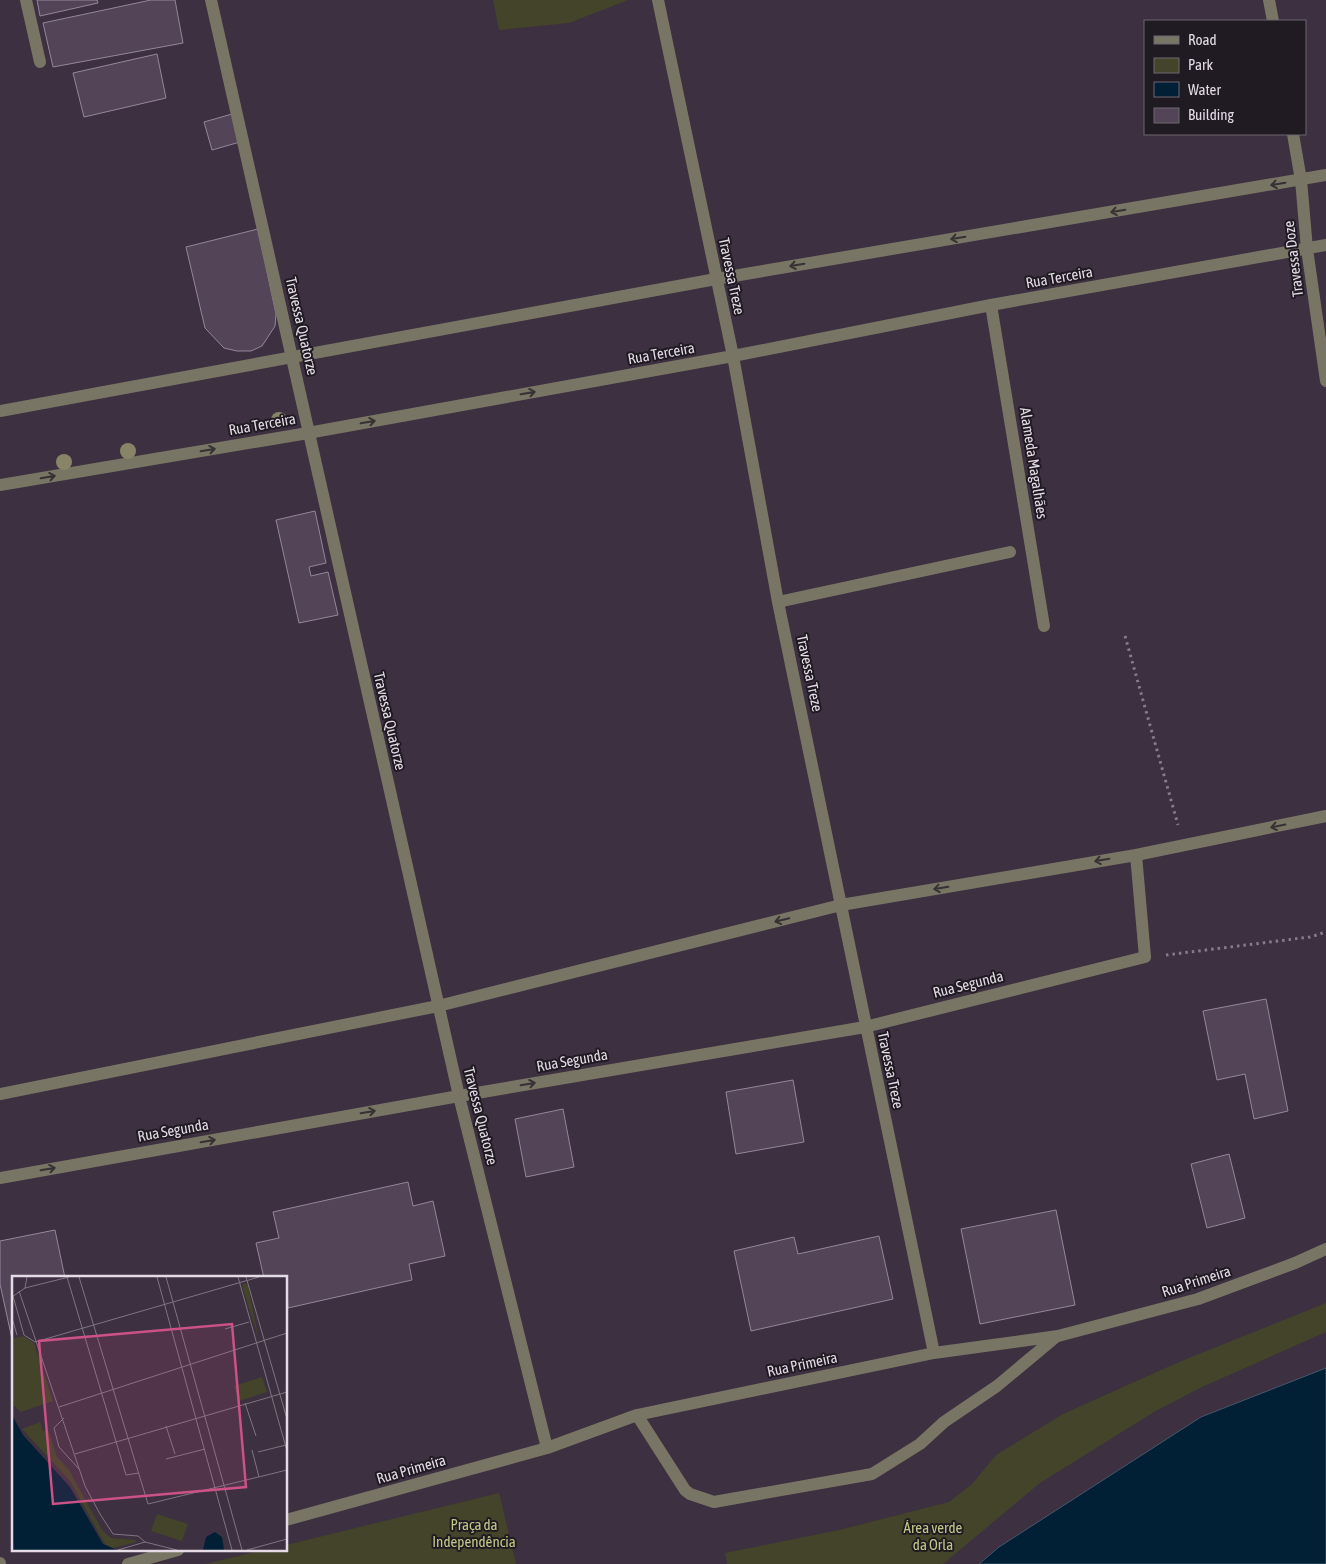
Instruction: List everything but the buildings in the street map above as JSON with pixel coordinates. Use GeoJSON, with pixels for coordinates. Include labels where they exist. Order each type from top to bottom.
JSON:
{"type":"FeatureCollection","features":[{"type":"Feature","properties":{"kind":"street"},"geometry":{"type":"LineString","coordinates":[[26,0],[40,62]]}},
{"type":"Feature","properties":{"kind":"street","name":"Travessa Quatorze"},"geometry":{"type":"LineString","coordinates":[[211,0],[458,1096],[547,1448]]}},
{"type":"Feature","properties":{"kind":"street","name":"Travessa Treze"},"geometry":{"type":"LineString","coordinates":[[658,0],[733,356],[778,602],[934,1353]]}},
{"type":"Feature","properties":{"kind":"street"},"geometry":{"type":"LineString","coordinates":[[1270,0],[1273,20]]}},
{"type":"Feature","properties":{"kind":"street","name":"Travessa Doze"},"geometry":{"type":"LineString","coordinates":[[1293,135],[1301,180],[1307,249],[1326,381]]}},
{"type":"Feature","properties":{"kind":"street"},"geometry":{"type":"LineString","coordinates":[[0,411],[716,279],[1326,175]]}},
{"type":"Feature","properties":{"kind":"street","name":"Rua Terceira"},"geometry":{"type":"LineString","coordinates":[[0,485],[308,433],[733,356],[991,305],[1326,245]]}},
{"type":"Feature","properties":{"kind":"street","name":"Alameda Magalhães"},"geometry":{"type":"LineString","coordinates":[[991,305],[1044,626]]}},
{"type":"Feature","properties":{"kind":"street"},"geometry":{"type":"LineString","coordinates":[[778,602],[1010,552]]}},
{"type":"Feature","properties":{"kind":"street"},"geometry":{"type":"LineString","coordinates":[[0,1094],[438,1006],[841,905],[1136,854],[1326,816]]}},
{"type":"Feature","properties":{"kind":"street"},"geometry":{"type":"LineString","coordinates":[[1136,854],[1145,957]]}},
{"type":"Feature","properties":{"kind":"street","name":"Rua Segunda"},"geometry":{"type":"LineString","coordinates":[[0,1178],[458,1096],[865,1027],[1145,957]]}},
{"type":"Feature","properties":{"kind":"street","name":"Rua Primeira"},"geometry":{"type":"LineString","coordinates":[[288,1519],[547,1448],[638,1416],[934,1353],[1058,1336],[1198,1299],[1326,1249]]}},
{"type":"Feature","properties":{"kind":"street"},"geometry":{"type":"LineString","coordinates":[[638,1416],[685,1490],[690,1494],[714,1502],[872,1474],[920,1444],[944,1422],[997,1386],[1058,1336]]}},
{"type":"Feature","properties":{"kind":"street"},"geometry":{"type":"LineString","coordinates":[[128,1564],[171,1552]]}},
{"type":"Feature","properties":{"kind":"path"},"geometry":{"type":"LineString","coordinates":[[1125,636],[1184,845]]}},
{"type":"Feature","properties":{"kind":"path"},"geometry":{"type":"LineString","coordinates":[[1145,957],[1310,937],[1326,932]]}},
{"type":"Feature","properties":{"kind":"green space"},"geometry":{"type":"Polygon","coordinates":[[[493,0],[628,0],[569,23],[499,30],[493,0]]]}},
{"type":"Feature","properties":{"kind":"green space","name":"Área verde da Orla"},"geometry":{"type":"Polygon","coordinates":[[[1326,1303],[1326,1332],[1202,1387],[1154,1412],[1040,1483],[943,1564],[727,1564],[725,1553],[839,1530],[949,1502],[972,1484],[996,1455],[1063,1414],[1179,1362],[1326,1303]]]}},
{"type":"Feature","properties":{"kind":"green space","name":"Praça da Independência"},"geometry":{"type":"Polygon","coordinates":[[[499,1493],[516,1564],[205,1564],[255,1552],[288,1552],[288,1545],[499,1493]]]}},
{"type":"Feature","properties":{"kind":"water"},"geometry":{"type":"Polygon","coordinates":[[[1326,1368],[1326,1564],[979,1564],[999,1547],[1201,1417],[1326,1368]]]}}]}
